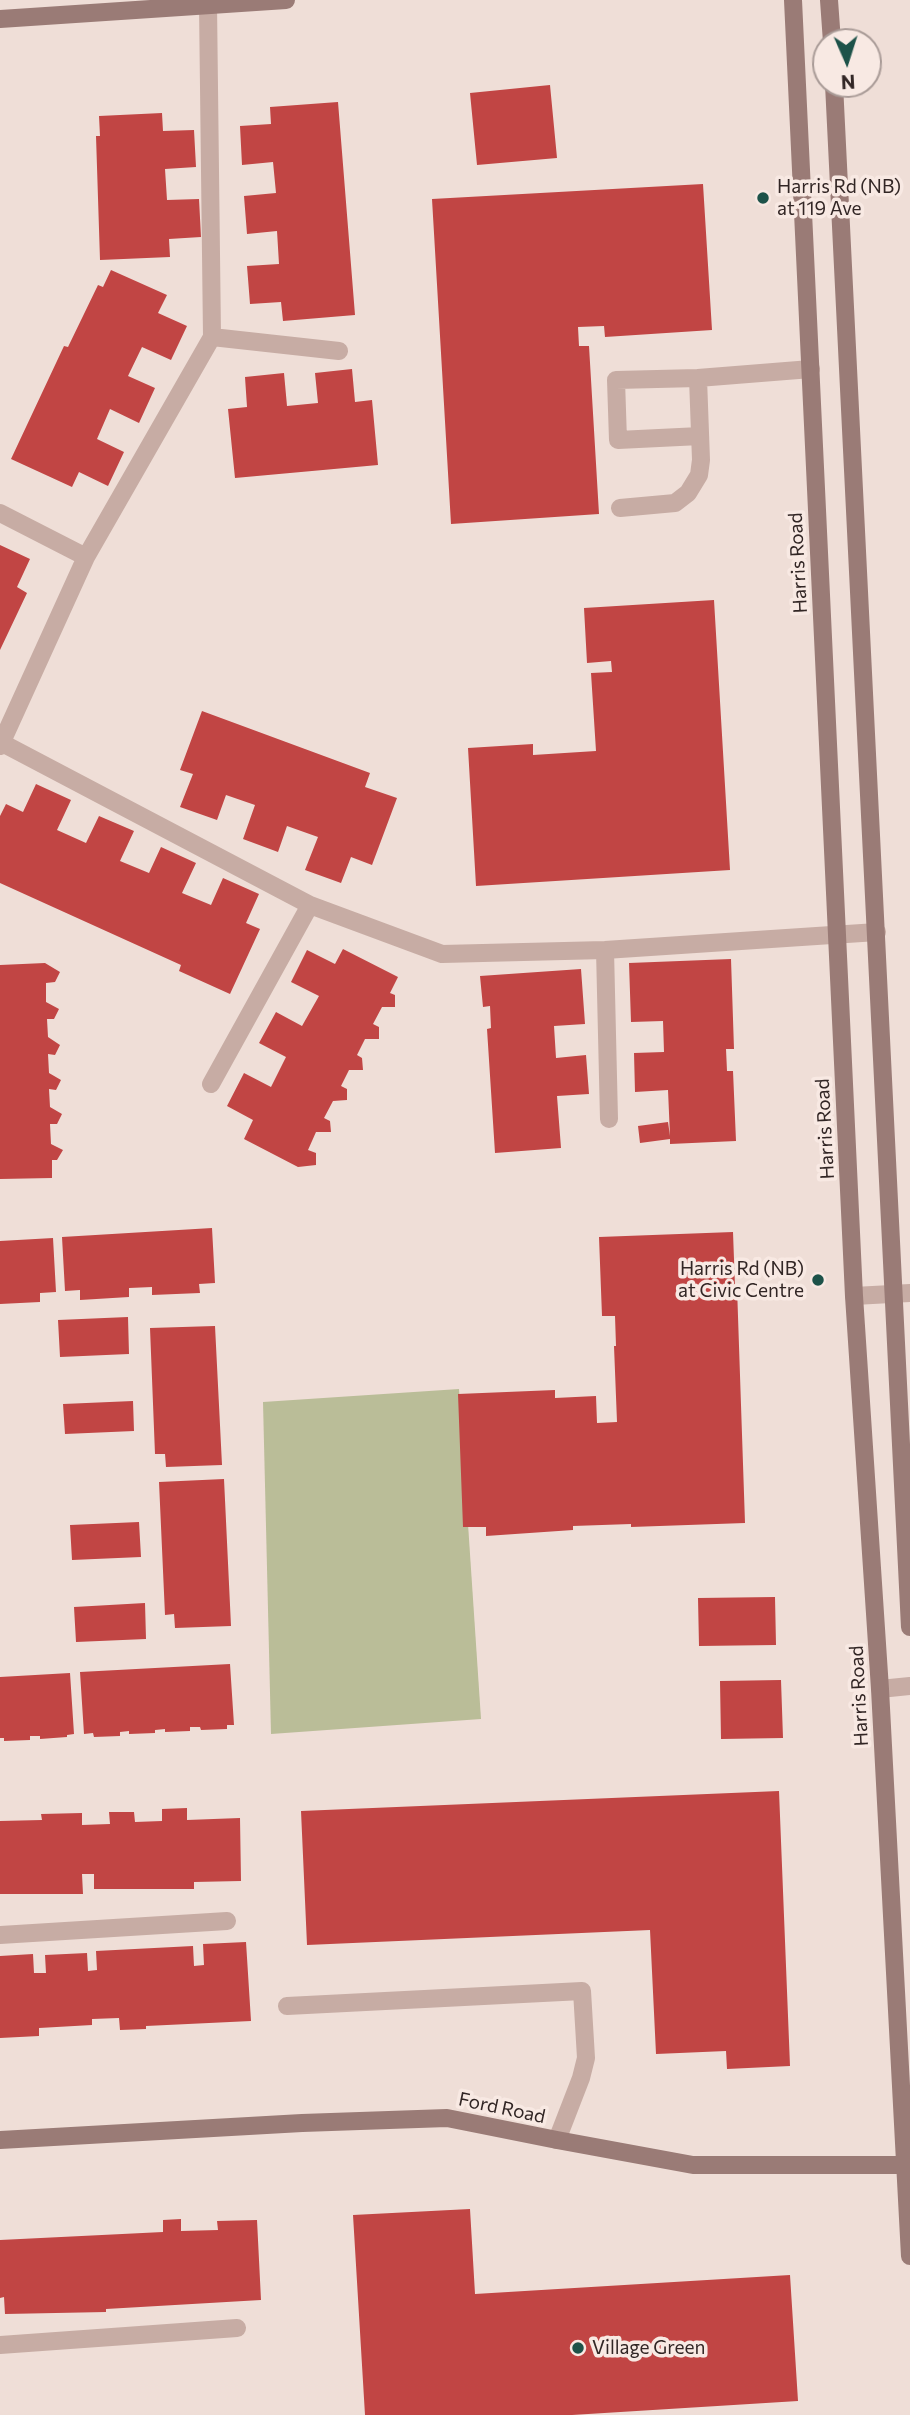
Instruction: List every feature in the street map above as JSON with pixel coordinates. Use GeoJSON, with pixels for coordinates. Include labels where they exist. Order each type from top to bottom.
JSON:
{"type":"FeatureCollection","features":[{"type":"Feature","properties":{"kind":"main road"},"geometry":{"type":"LineString","coordinates":[[0,19],[286,0]]}},
{"type":"Feature","properties":{"kind":"main road","name":"Harris Road"},"geometry":{"type":"LineString","coordinates":[[793,0],[853,1296],[880,1689],[908,2166],[910,2256]]}},
{"type":"Feature","properties":{"kind":"main road"},"geometry":{"type":"LineString","coordinates":[[830,0],[831,28]]}},
{"type":"Feature","properties":{"kind":"main road"},"geometry":{"type":"LineString","coordinates":[[835,98],[877,932],[902,1294],[910,1627]]}},
{"type":"Feature","properties":{"kind":"main road","name":"Ford Road"},"geometry":{"type":"LineString","coordinates":[[0,2140],[302,2123],[447,2118],[693,2165],[908,2166]]}},
{"type":"Feature","properties":{"kind":"street"},"geometry":{"type":"LineString","coordinates":[[208,4],[212,337],[86,557],[1,745],[310,905],[442,954],[605,950],[877,932]]}},
{"type":"Feature","properties":{"kind":"street"},"geometry":{"type":"LineString","coordinates":[[212,337],[340,351]]}},
{"type":"Feature","properties":{"kind":"street"},"geometry":{"type":"LineString","coordinates":[[700,436],[618,440],[616,380],[698,378],[811,369]]}},
{"type":"Feature","properties":{"kind":"street"},"geometry":{"type":"LineString","coordinates":[[620,508],[675,503],[688,493],[699,475],[698,378]]}},
{"type":"Feature","properties":{"kind":"street"},"geometry":{"type":"LineString","coordinates":[[0,513],[86,557]]}},
{"type":"Feature","properties":{"kind":"street"},"geometry":{"type":"LineString","coordinates":[[211,1084],[310,905]]}},
{"type":"Feature","properties":{"kind":"street"},"geometry":{"type":"LineString","coordinates":[[605,950],[609,1119]]}},
{"type":"Feature","properties":{"kind":"street"},"geometry":{"type":"LineString","coordinates":[[853,1296],[902,1294]]}},
{"type":"Feature","properties":{"kind":"street"},"geometry":{"type":"LineString","coordinates":[[880,1689],[910,1686]]}},
{"type":"Feature","properties":{"kind":"street"},"geometry":{"type":"LineString","coordinates":[[0,1935],[227,1921]]}},
{"type":"Feature","properties":{"kind":"street"},"geometry":{"type":"LineString","coordinates":[[287,2006],[582,1991],[586,2058],[557,2140]]}},
{"type":"Feature","properties":{"kind":"street"},"geometry":{"type":"LineString","coordinates":[[0,2345],[237,2328]]}},
{"type":"Feature","properties":{"kind":"green space"},"geometry":{"type":"Polygon","coordinates":[[[459,1389],[481,1719],[271,1734],[263,1402],[459,1389]]]}},
{"type":"Feature","properties":{"kind":"building"},"geometry":{"type":"Polygon","coordinates":[[[550,85],[557,158],[477,165],[470,93],[550,85]]]}},
{"type":"Feature","properties":{"kind":"building"},"geometry":{"type":"Polygon","coordinates":[[[338,102],[355,315],[283,321],[281,302],[250,304],[247,266],[279,264],[277,231],[247,234],[244,196],[276,193],[273,162],[242,165],[240,126],[271,124],[270,107],[338,102]]]}},
{"type":"Feature","properties":{"kind":"building"},"geometry":{"type":"Polygon","coordinates":[[[162,113],[163,131],[194,130],[196,167],[165,169],[167,200],[199,199],[201,237],[169,239],[170,257],[100,260],[96,136],[100,136],[99,116],[162,113]]]}},
{"type":"Feature","properties":{"kind":"building"},"geometry":{"type":"Polygon","coordinates":[[[703,184],[712,330],[605,337],[604,326],[578,327],[579,346],[589,346],[599,514],[451,524],[432,199],[703,184]]]}},
{"type":"Feature","properties":{"kind":"building"},"geometry":{"type":"Polygon","coordinates":[[[111,270],[167,295],[158,313],[187,326],[171,360],[142,347],[128,376],[155,388],[139,423],[110,409],[97,439],[124,452],[108,486],[79,472],[72,487],[11,459],[64,346],[68,347],[98,285],[103,287],[111,270]]]}},
{"type":"Feature","properties":{"kind":"building"},"geometry":{"type":"Polygon","coordinates":[[[352,369],[355,402],[372,400],[378,465],[235,478],[228,409],[247,407],[245,377],[284,373],[287,406],[318,403],[315,373],[352,369]]]}},
{"type":"Feature","properties":{"kind":"building"},"geometry":{"type":"Polygon","coordinates":[[[0,545],[30,559],[17,587],[27,593],[0,650],[0,545]]]}},
{"type":"Feature","properties":{"kind":"building"},"geometry":{"type":"Polygon","coordinates":[[[714,600],[730,870],[476,886],[468,748],[533,744],[533,755],[596,751],[591,673],[612,672],[611,661],[587,663],[584,608],[714,600]]]}},
{"type":"Feature","properties":{"kind":"building"},"geometry":{"type":"Polygon","coordinates":[[[202,711],[370,773],[365,787],[397,798],[372,865],[351,857],[341,883],[305,870],[318,837],[287,826],[278,852],[243,839],[255,805],[226,795],[217,820],[180,807],[193,774],[180,770],[202,711]]]}},
{"type":"Feature","properties":{"kind":"building"},"geometry":{"type":"Polygon","coordinates":[[[36,784],[71,800],[57,830],[86,843],[99,816],[134,831],[120,861],[149,873],[161,847],[196,863],[182,893],[211,905],[223,878],[259,894],[246,923],[260,929],[230,994],[179,971],[181,965],[0,883],[0,816],[6,804],[23,812],[36,784]]]}},
{"type":"Feature","properties":{"kind":"building"},"geometry":{"type":"Polygon","coordinates":[[[343,949],[398,977],[390,993],[395,995],[395,1007],[382,1007],[373,1024],[379,1027],[379,1039],[365,1039],[357,1055],[362,1058],[363,1070],[349,1070],[341,1086],[347,1089],[347,1100],[333,1101],[324,1118],[330,1121],[331,1132],[316,1132],[308,1150],[316,1153],[316,1165],[298,1167],[244,1139],[253,1120],[227,1106],[244,1073],[271,1087],[286,1057],[259,1043],[276,1012],[302,1026],[319,996],[291,982],[307,950],[335,964],[343,949]]]}},
{"type":"Feature","properties":{"kind":"building"},"geometry":{"type":"Polygon","coordinates":[[[731,959],[734,1049],[726,1049],[727,1071],[733,1071],[736,1141],[670,1144],[670,1139],[640,1143],[638,1126],[668,1122],[670,1136],[668,1090],[635,1092],[634,1053],[664,1052],[663,1021],[631,1022],[629,963],[731,959]]]}},
{"type":"Feature","properties":{"kind":"building"},"geometry":{"type":"Polygon","coordinates":[[[45,963],[60,972],[55,982],[46,983],[46,1002],[59,1009],[54,1019],[47,1019],[48,1037],[60,1045],[55,1055],[48,1054],[49,1073],[61,1080],[56,1090],[49,1089],[50,1107],[62,1114],[57,1124],[50,1124],[51,1144],[63,1150],[57,1160],[52,1160],[52,1178],[0,1179],[0,965],[45,963]]]}},
{"type":"Feature","properties":{"kind":"building"},"geometry":{"type":"Polygon","coordinates":[[[581,969],[585,1024],[554,1026],[556,1058],[586,1055],[589,1094],[557,1096],[561,1148],[495,1153],[487,1029],[491,1028],[490,1006],[483,1007],[480,976],[581,969]]]}},
{"type":"Feature","properties":{"kind":"building"},"geometry":{"type":"Polygon","coordinates":[[[212,1228],[215,1283],[199,1284],[200,1293],[152,1295],[152,1287],[129,1288],[129,1297],[80,1300],[80,1290],[65,1291],[62,1237],[212,1228]]]}},
{"type":"Feature","properties":{"kind":"building"},"geometry":{"type":"Polygon","coordinates":[[[733,1232],[745,1523],[573,1526],[573,1530],[486,1536],[486,1527],[463,1527],[458,1394],[555,1390],[555,1398],[596,1396],[597,1423],[617,1422],[615,1316],[602,1316],[599,1237],[733,1232]]]}},
{"type":"Feature","properties":{"kind":"building"},"geometry":{"type":"Polygon","coordinates":[[[53,1238],[56,1292],[40,1293],[40,1302],[0,1304],[0,1241],[53,1238]]]}},
{"type":"Feature","properties":{"kind":"building"},"geometry":{"type":"Polygon","coordinates":[[[128,1317],[129,1354],[60,1357],[58,1320],[128,1317]]]}},
{"type":"Feature","properties":{"kind":"building"},"geometry":{"type":"Polygon","coordinates":[[[215,1326],[222,1465],[166,1467],[165,1454],[155,1454],[150,1328],[215,1326]]]}},
{"type":"Feature","properties":{"kind":"building"},"geometry":{"type":"Polygon","coordinates":[[[133,1401],[134,1431],[65,1434],[63,1404],[133,1401]]]}},
{"type":"Feature","properties":{"kind":"building"},"geometry":{"type":"Polygon","coordinates":[[[224,1479],[231,1626],[175,1628],[174,1614],[165,1615],[159,1482],[224,1479]]]}},
{"type":"Feature","properties":{"kind":"building"},"geometry":{"type":"Polygon","coordinates":[[[139,1522],[141,1557],[72,1560],[70,1525],[139,1522]]]}},
{"type":"Feature","properties":{"kind":"building"},"geometry":{"type":"Polygon","coordinates":[[[775,1597],[776,1645],[699,1646],[698,1598],[775,1597]]]}},
{"type":"Feature","properties":{"kind":"building"},"geometry":{"type":"Polygon","coordinates":[[[145,1603],[146,1639],[76,1642],[74,1607],[145,1603]]]}},
{"type":"Feature","properties":{"kind":"building"},"geometry":{"type":"Polygon","coordinates":[[[230,1664],[234,1725],[227,1725],[227,1729],[201,1730],[200,1727],[190,1727],[190,1731],[165,1732],[165,1729],[155,1730],[155,1733],[129,1734],[129,1731],[120,1732],[120,1736],[94,1737],[93,1733],[84,1734],[80,1672],[230,1664]]]}},
{"type":"Feature","properties":{"kind":"building"},"geometry":{"type":"Polygon","coordinates":[[[70,1673],[74,1734],[40,1739],[40,1736],[30,1736],[30,1740],[4,1741],[4,1738],[0,1738],[0,1677],[70,1673]]]}},
{"type":"Feature","properties":{"kind":"building"},"geometry":{"type":"Polygon","coordinates":[[[781,1680],[783,1738],[721,1739],[720,1681],[781,1680]]]}},
{"type":"Feature","properties":{"kind":"building"},"geometry":{"type":"Polygon","coordinates":[[[779,1791],[790,2066],[727,2069],[726,2051],[656,2054],[650,1930],[307,1945],[301,1811],[779,1791]]]}},
{"type":"Feature","properties":{"kind":"building"},"geometry":{"type":"Polygon","coordinates":[[[187,1808],[187,1820],[240,1818],[241,1881],[194,1882],[194,1889],[94,1889],[94,1874],[82,1874],[83,1894],[0,1894],[0,1821],[42,1820],[41,1814],[82,1813],[82,1825],[110,1824],[109,1812],[134,1812],[135,1822],[162,1821],[162,1809],[187,1808]]]}},
{"type":"Feature","properties":{"kind":"building"},"geometry":{"type":"Polygon","coordinates":[[[246,1942],[251,2021],[146,2026],[146,2029],[120,2030],[119,2018],[92,2019],[92,2025],[39,2028],[39,2036],[0,2038],[0,1956],[33,1954],[34,1973],[46,1973],[45,1955],[87,1953],[88,1971],[97,1970],[96,1951],[193,1946],[194,1966],[204,1965],[203,1944],[246,1942]]]}},
{"type":"Feature","properties":{"kind":"building","name":"Village Green"},"geometry":{"type":"Polygon","coordinates":[[[470,2209],[475,2294],[790,2275],[798,2401],[572,2415],[365,2415],[353,2215],[470,2209]]]}},
{"type":"Feature","properties":{"kind":"building"},"geometry":{"type":"Polygon","coordinates":[[[181,2219],[181,2231],[218,2230],[217,2221],[257,2220],[261,2300],[106,2309],[106,2312],[5,2314],[4,2297],[0,2298],[0,2240],[163,2232],[163,2220],[181,2219]]]}},
{"type":"Feature","properties":{"kind":"place","name":"Harris Rd (NB) at 119 Ave"},"geometry":{"type":"Point","coordinates":[763,198]}},
{"type":"Feature","properties":{"kind":"place","name":"Harris Rd (NB) at Civic Centre"},"geometry":{"type":"Point","coordinates":[818,1280]}},
{"type":"Feature","properties":{"kind":"place","name":"Village Green"},"geometry":{"type":"Point","coordinates":[578,2348]}}]}
